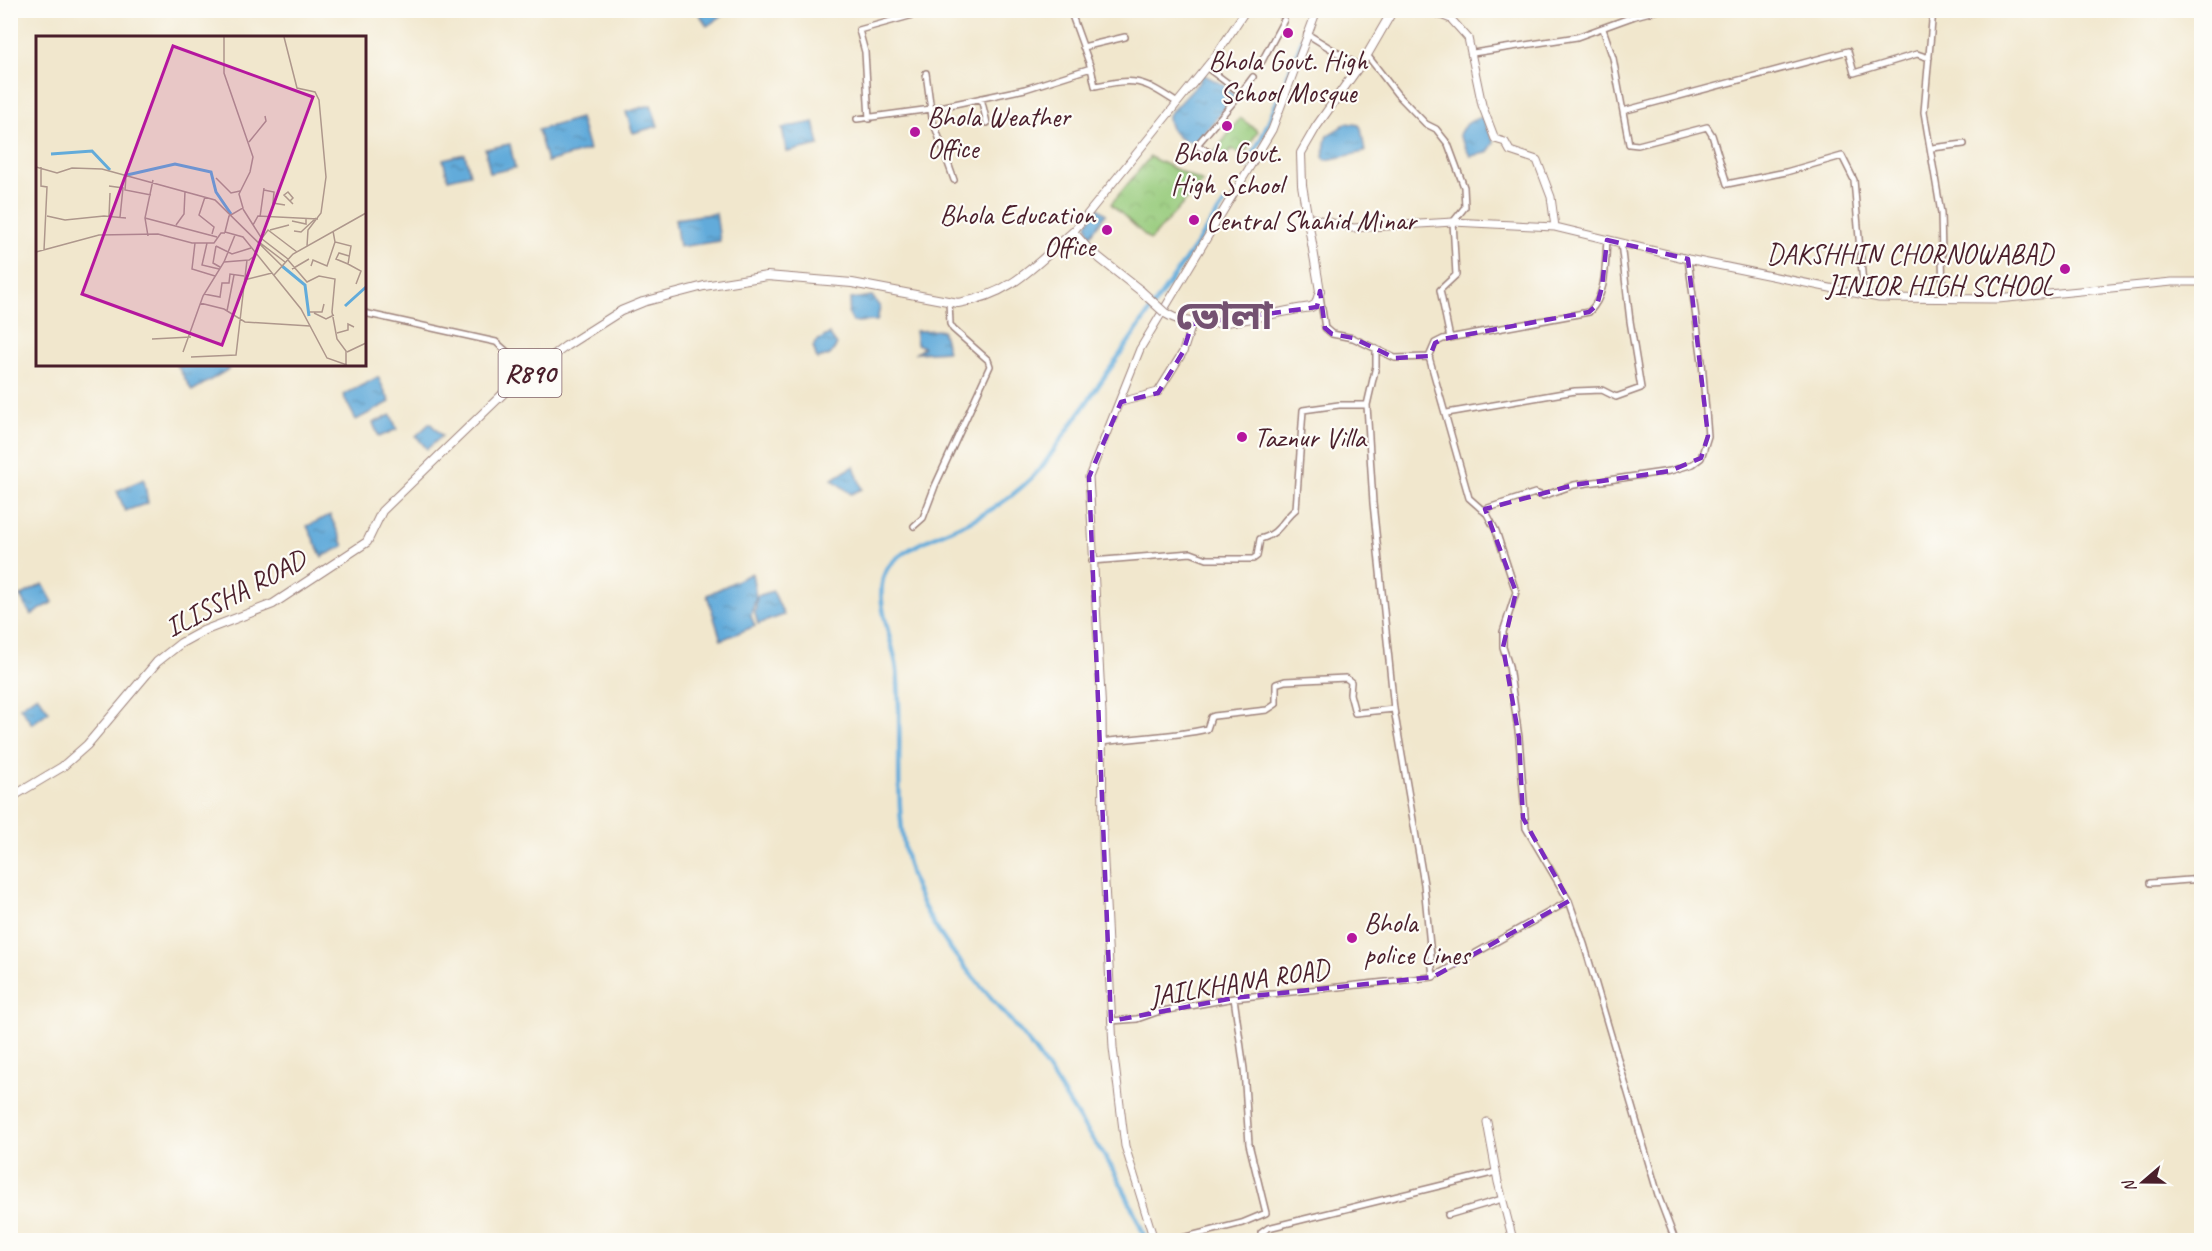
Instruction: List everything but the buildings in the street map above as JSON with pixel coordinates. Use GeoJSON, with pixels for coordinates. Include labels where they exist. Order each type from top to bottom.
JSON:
{"type":"FeatureCollection","features":[{"type":"Feature","properties":{"kind":"main road"},"geometry":{"type":"LineString","coordinates":[[1073,232],[1088,249],[1165,313],[1192,324],[1212,324],[1311,307],[1318,301],[1320,291],[1307,217],[1301,153],[1316,127],[1367,55],[1393,10]]}},
{"type":"Feature","properties":{"kind":"main road","name":"ILISSHA ROAD"},"geometry":{"type":"LineString","coordinates":[[10,798],[62,767],[87,746],[157,662],[181,643],[203,631],[273,604],[367,542],[382,511],[506,391],[566,345],[621,311],[643,302],[731,281],[767,276],[852,283],[949,301],[971,301],[1009,286],[1042,262],[1073,232]]}},
{"type":"Feature","properties":{"kind":"street"},"geometry":{"type":"LineString","coordinates":[[869,119],[865,52],[859,30],[931,10]]}},
{"type":"Feature","properties":{"kind":"street"},"geometry":{"type":"LineString","coordinates":[[1070,10],[1091,68],[1095,86],[1137,80],[1151,85],[1176,102]]}},
{"type":"Feature","properties":{"kind":"street"},"geometry":{"type":"LineString","coordinates":[[1073,232],[1206,67],[1246,10]]}},
{"type":"Feature","properties":{"kind":"street"},"geometry":{"type":"LineString","coordinates":[[1272,10],[1283,15],[1291,10]]}},
{"type":"Feature","properties":{"kind":"street"},"geometry":{"type":"LineString","coordinates":[[1154,1240],[1125,1146],[1111,1021],[1103,842],[1102,742],[1089,477],[1098,451],[1121,402],[1140,349],[1272,130],[1317,10]]}},
{"type":"Feature","properties":{"kind":"street"},"geometry":{"type":"LineString","coordinates":[[1428,10],[1457,23],[1468,38],[1486,121],[1495,139],[1505,142],[1510,151],[1537,160],[1551,197],[1555,227]]}},
{"type":"Feature","properties":{"kind":"street"},"geometry":{"type":"LineString","coordinates":[[1473,53],[1577,37],[1603,29],[1634,13],[1658,10]]}},
{"type":"Feature","properties":{"kind":"street"},"geometry":{"type":"LineString","coordinates":[[1933,10],[1924,112],[1932,148],[1941,213],[1943,297]]}},
{"type":"Feature","properties":{"kind":"street"},"geometry":{"type":"LineString","coordinates":[[1262,60],[1284,20]]}},
{"type":"Feature","properties":{"kind":"street"},"geometry":{"type":"LineString","coordinates":[[1603,29],[1613,58],[1629,144],[1633,146],[1707,127],[1712,135],[1727,184],[1786,172],[1842,156],[1854,180],[1864,296]]}},
{"type":"Feature","properties":{"kind":"street"},"geometry":{"type":"LineString","coordinates":[[1307,34],[1359,66]]}},
{"type":"Feature","properties":{"kind":"street"},"geometry":{"type":"LineString","coordinates":[[1083,47],[1125,37]]}},
{"type":"Feature","properties":{"kind":"street"},"geometry":{"type":"LineString","coordinates":[[1623,111],[1848,51],[1854,73],[1917,54],[1929,58]]}},
{"type":"Feature","properties":{"kind":"street"},"geometry":{"type":"LineString","coordinates":[[1367,55],[1397,94],[1426,124],[1436,129],[1448,144],[1464,187],[1466,207],[1453,222],[1456,275],[1440,290],[1450,338]]}},
{"type":"Feature","properties":{"kind":"street"},"geometry":{"type":"LineString","coordinates":[[1206,67],[1241,93]]}},
{"type":"Feature","properties":{"kind":"street"},"geometry":{"type":"LineString","coordinates":[[857,119],[931,109],[1025,89],[1091,68]]}},
{"type":"Feature","properties":{"kind":"street"},"geometry":{"type":"LineString","coordinates":[[926,73],[931,109],[954,180]]}},
{"type":"Feature","properties":{"kind":"street"},"geometry":{"type":"LineString","coordinates":[[1210,153],[1197,145],[1253,77]]}},
{"type":"Feature","properties":{"kind":"street"},"geometry":{"type":"LineString","coordinates":[[981,98],[987,123]]}},
{"type":"Feature","properties":{"kind":"street"},"geometry":{"type":"LineString","coordinates":[[1932,148],[1964,144]]}},
{"type":"Feature","properties":{"kind":"street"},"geometry":{"type":"LineString","coordinates":[[1307,217],[1353,228],[1453,222],[1555,227],[1688,259],[1864,296],[1998,299],[2172,282],[2202,282]]}},
{"type":"Feature","properties":{"kind":"street"},"geometry":{"type":"LineString","coordinates":[[1607,240],[1602,287],[1597,305],[1589,312],[1450,338],[1435,343],[1430,357],[1469,498],[1482,510],[1496,531],[1516,592],[1503,632],[1503,647],[1509,666],[1519,738],[1523,818],[1531,838],[1569,901],[1584,944],[1659,1198],[1674,1240]]}},
{"type":"Feature","properties":{"kind":"street"},"geometry":{"type":"LineString","coordinates":[[1447,413],[1575,391],[1602,390],[1616,397],[1641,388],[1621,243]]}},
{"type":"Feature","properties":{"kind":"street"},"geometry":{"type":"LineString","coordinates":[[1482,510],[1535,494],[1544,496],[1574,485],[1670,471],[1693,464],[1701,458],[1708,436],[1702,362],[1688,259]]}},
{"type":"Feature","properties":{"kind":"street"},"geometry":{"type":"LineString","coordinates":[[1320,291],[1323,321],[1328,332],[1353,338],[1395,358],[1430,357]]}},
{"type":"Feature","properties":{"kind":"street"},"geometry":{"type":"LineString","coordinates":[[914,526],[923,518],[934,486],[990,366],[988,360],[953,330],[950,324],[949,301]]}},
{"type":"Feature","properties":{"kind":"street"},"geometry":{"type":"LineString","coordinates":[[366,313],[496,342],[531,373]]}},
{"type":"Feature","properties":{"kind":"street"},"geometry":{"type":"LineString","coordinates":[[1121,402],[1158,392],[1183,352],[1192,324]]}},
{"type":"Feature","properties":{"kind":"street"},"geometry":{"type":"LineString","coordinates":[[1376,350],[1376,366],[1367,405],[1373,503],[1394,709],[1427,906],[1433,977]]}},
{"type":"Feature","properties":{"kind":"street"},"geometry":{"type":"LineString","coordinates":[[1092,561],[1191,553],[1207,559],[1253,559],[1257,556],[1260,539],[1270,537],[1282,527],[1284,518],[1296,509],[1303,410],[1340,405],[1367,405]]}},
{"type":"Feature","properties":{"kind":"street"},"geometry":{"type":"LineString","coordinates":[[1102,742],[1154,735],[1172,737],[1207,729],[1211,717],[1267,710],[1276,704],[1276,684],[1286,681],[1346,678],[1351,682],[1355,713],[1394,709]]}},
{"type":"Feature","properties":{"kind":"street"},"geometry":{"type":"LineString","coordinates":[[2150,883],[2202,879]]}},
{"type":"Feature","properties":{"kind":"street","name":"JAILKHANA ROAD"},"geometry":{"type":"LineString","coordinates":[[1111,1021],[1137,1019],[1157,1012],[1234,998],[1433,977],[1569,901]]}},
{"type":"Feature","properties":{"kind":"street"},"geometry":{"type":"LineString","coordinates":[[1174,1240],[1265,1215],[1249,1144],[1244,1069],[1234,998]]}},
{"type":"Feature","properties":{"kind":"street"},"geometry":{"type":"LineString","coordinates":[[1487,1122],[1496,1172],[1513,1240]]}},
{"type":"Feature","properties":{"kind":"street"},"geometry":{"type":"LineString","coordinates":[[1263,1240],[1261,1233],[1268,1228],[1496,1172]]}},
{"type":"Feature","properties":{"kind":"street"},"geometry":{"type":"LineString","coordinates":[[1448,1215],[1502,1199]]}},
{"type":"Feature","properties":{"kind":"highlighted area"},"geometry":{"type":"Polygon","coordinates":[[[1607,240],[1688,259],[1708,436],[1701,458],[1670,471],[1574,485],[1485,509],[1516,592],[1503,647],[1519,738],[1523,818],[1569,901],[1433,977],[1234,998],[1111,1021],[1089,477],[1121,402],[1158,393],[1183,352],[1192,324],[1317,307],[1320,291],[1325,328],[1332,334],[1353,338],[1395,358],[1430,356],[1435,343],[1443,339],[1589,312],[1597,305],[1602,287],[1607,240]]]}},
{"type":"Feature","properties":{"kind":"green space"},"geometry":{"type":"Polygon","coordinates":[[[1240,118],[1258,131],[1246,151],[1240,154],[1231,149],[1220,162],[1212,156],[1240,118]]]}},
{"type":"Feature","properties":{"kind":"green space"},"geometry":{"type":"Polygon","coordinates":[[[1150,157],[1203,182],[1150,240],[1111,204],[1150,157]]]}},
{"type":"Feature","properties":{"kind":"water"},"geometry":{"type":"Polygon","coordinates":[[[701,10],[729,11],[707,26],[698,12],[701,10]]]}},
{"type":"Feature","properties":{"kind":"water"},"geometry":{"type":"Polygon","coordinates":[[[1202,74],[1224,85],[1235,96],[1200,138],[1194,141],[1183,140],[1170,127],[1168,115],[1199,82],[1202,74]]]}},
{"type":"Feature","properties":{"kind":"water"},"geometry":{"type":"Polygon","coordinates":[[[651,105],[658,126],[633,133],[626,112],[651,105]]]}},
{"type":"Feature","properties":{"kind":"water"},"geometry":{"type":"Polygon","coordinates":[[[1482,117],[1494,143],[1487,153],[1470,156],[1459,135],[1468,123],[1482,117]]]}},
{"type":"Feature","properties":{"kind":"water"},"geometry":{"type":"Polygon","coordinates":[[[580,118],[589,150],[547,162],[538,130],[580,118]]]}},
{"type":"Feature","properties":{"kind":"water"},"geometry":{"type":"Polygon","coordinates":[[[814,122],[819,145],[787,152],[782,128],[814,122]]]}},
{"type":"Feature","properties":{"kind":"water"},"geometry":{"type":"Polygon","coordinates":[[[1346,123],[1359,125],[1361,128],[1365,152],[1326,160],[1323,157],[1326,137],[1346,123]]]}},
{"type":"Feature","properties":{"kind":"water"},"geometry":{"type":"Polygon","coordinates":[[[510,144],[515,168],[490,173],[485,149],[510,144]]]}},
{"type":"Feature","properties":{"kind":"water"},"geometry":{"type":"Polygon","coordinates":[[[465,154],[470,174],[448,179],[443,159],[465,154]]]}},
{"type":"Feature","properties":{"kind":"water"},"geometry":{"type":"Polygon","coordinates":[[[1098,208],[1106,214],[1090,236],[1087,224],[1098,208]]]}},
{"type":"Feature","properties":{"kind":"water"},"geometry":{"type":"Polygon","coordinates":[[[716,213],[720,241],[679,247],[675,219],[716,213]]]}},
{"type":"Feature","properties":{"kind":"water"},"geometry":{"type":"Polygon","coordinates":[[[872,296],[880,307],[877,321],[853,322],[848,313],[851,299],[872,296]]]}},
{"type":"Feature","properties":{"kind":"water"},"geometry":{"type":"Polygon","coordinates":[[[942,330],[948,351],[916,353],[924,347],[917,344],[915,331],[942,330]]]}},
{"type":"Feature","properties":{"kind":"water"},"geometry":{"type":"Polygon","coordinates":[[[829,334],[837,345],[830,355],[817,359],[813,346],[829,334]]]}},
{"type":"Feature","properties":{"kind":"water"},"geometry":{"type":"Polygon","coordinates":[[[178,366],[228,366],[229,369],[192,391],[178,366]]]}},
{"type":"Feature","properties":{"kind":"water"},"geometry":{"type":"Polygon","coordinates":[[[378,377],[390,402],[356,420],[343,395],[378,377]]]}},
{"type":"Feature","properties":{"kind":"water"},"geometry":{"type":"Polygon","coordinates":[[[391,415],[397,429],[379,437],[373,423],[391,415]]]}},
{"type":"Feature","properties":{"kind":"water"},"geometry":{"type":"Polygon","coordinates":[[[430,423],[442,436],[427,449],[416,436],[430,423]]]}},
{"type":"Feature","properties":{"kind":"water"},"geometry":{"type":"Polygon","coordinates":[[[854,466],[862,489],[851,494],[832,479],[854,466]]]}},
{"type":"Feature","properties":{"kind":"water"},"geometry":{"type":"Polygon","coordinates":[[[144,479],[148,503],[125,511],[117,491],[144,479]]]}},
{"type":"Feature","properties":{"kind":"water"},"geometry":{"type":"Polygon","coordinates":[[[330,515],[344,546],[322,557],[307,526],[330,515]]]}},
{"type":"Feature","properties":{"kind":"water"},"geometry":{"type":"Polygon","coordinates":[[[752,573],[756,597],[751,616],[755,626],[721,640],[707,595],[752,573]]]}},
{"type":"Feature","properties":{"kind":"water"},"geometry":{"type":"Polygon","coordinates":[[[43,584],[53,602],[31,615],[20,596],[43,584]]]}},
{"type":"Feature","properties":{"kind":"water"},"geometry":{"type":"Polygon","coordinates":[[[773,591],[784,615],[758,624],[755,614],[757,596],[773,591]]]}},
{"type":"Feature","properties":{"kind":"water"},"geometry":{"type":"Polygon","coordinates":[[[37,695],[49,711],[32,724],[20,707],[37,695]]]}},
{"type":"Feature","properties":{"kind":"waterway"},"geometry":{"type":"LineString","coordinates":[[1247,166],[1263,135],[1306,31]]}},
{"type":"Feature","properties":{"kind":"waterway"},"geometry":{"type":"LineString","coordinates":[[1146,1240],[1117,1177],[1048,1070],[1013,1023],[946,943],[920,899],[911,875],[901,825],[897,670],[881,592],[887,569],[904,553],[997,506],[1021,488],[1042,467],[1224,204]]}},
{"type":"Feature","properties":{"kind":"place","name":"Bhola Govt. High School Mosque"},"geometry":{"type":"Point","coordinates":[1288,33]}},
{"type":"Feature","properties":{"kind":"place","name":"Bhola Govt. High School"},"geometry":{"type":"Point","coordinates":[1227,126]}},
{"type":"Feature","properties":{"kind":"place","name":"Bhola Weather Office"},"geometry":{"type":"Point","coordinates":[915,132]}},
{"type":"Feature","properties":{"kind":"place","name":"Central Shahid Minar"},"geometry":{"type":"Point","coordinates":[1194,220]}},
{"type":"Feature","properties":{"kind":"place","name":"Bhola Education Office"},"geometry":{"type":"Point","coordinates":[1107,230]}},
{"type":"Feature","properties":{"kind":"place","name":"DAKSHHIN CHORNOWABAD JINIOR HIGH SCHOOL"},"geometry":{"type":"Point","coordinates":[2065,269]}},
{"type":"Feature","properties":{"kind":"place","name":"Taznur Villa"},"geometry":{"type":"Point","coordinates":[1242,437]}},
{"type":"Feature","properties":{"kind":"place","name":"Bhola police Lines"},"geometry":{"type":"Point","coordinates":[1352,938]}},
{"type":"Feature","properties":{"kind":"district","name":"ভোলা"},"geometry":{"type":"Point","coordinates":[1224,316]}}]}
